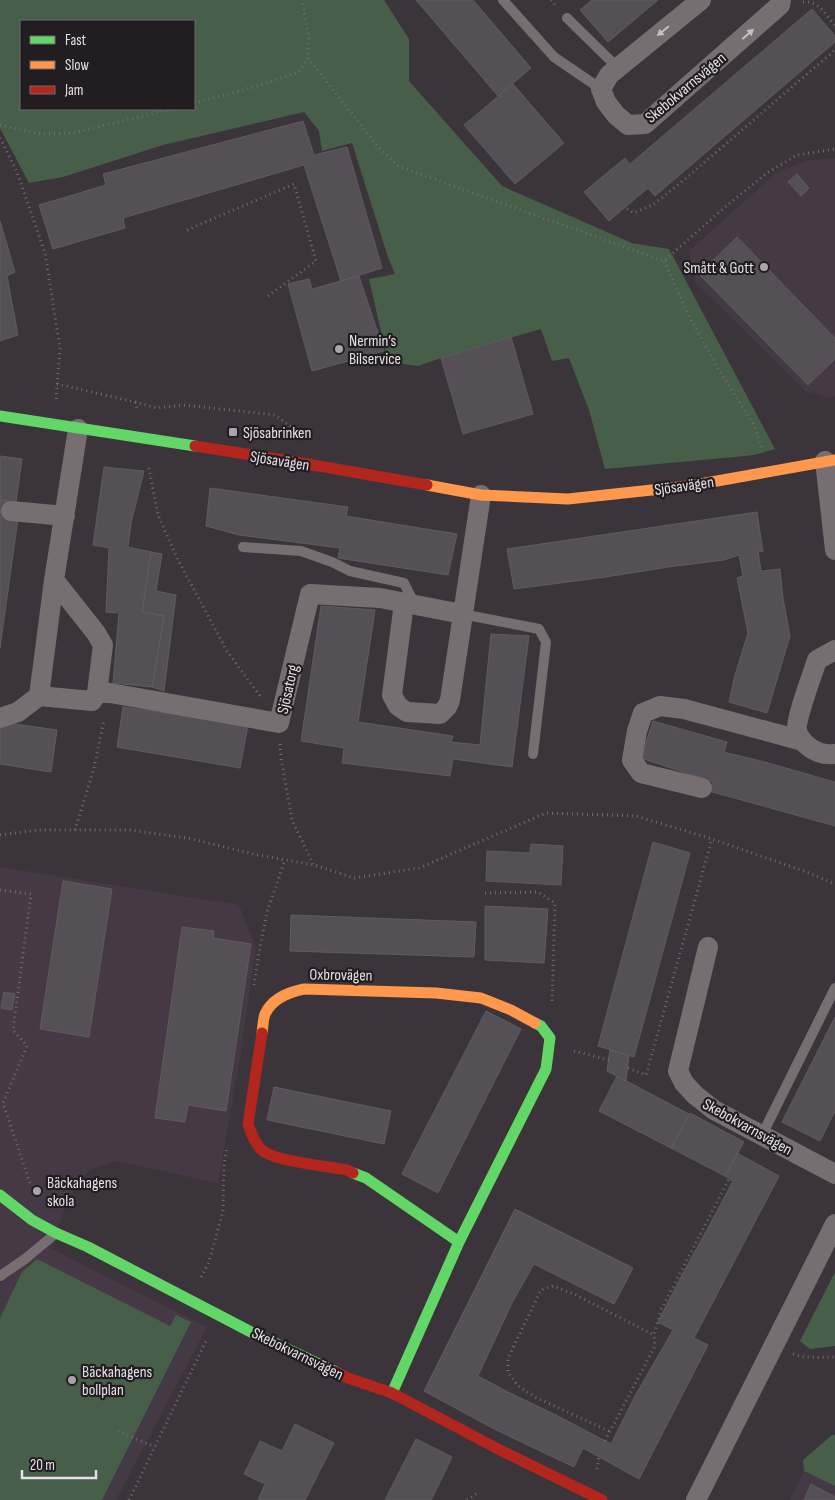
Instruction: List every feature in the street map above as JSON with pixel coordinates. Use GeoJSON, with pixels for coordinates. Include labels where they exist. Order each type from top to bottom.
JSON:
{"type":"FeatureCollection","features":[{"type":"Feature","properties":{"kind":"street"},"geometry":{"type":"LineString","coordinates":[[601,89],[609,75],[701,0]]}},
{"type":"Feature","properties":{"kind":"street","name":"Skebokvarnsvägen"},"geometry":{"type":"LineString","coordinates":[[601,89],[606,102],[616,115],[628,125],[645,124],[781,3]]}},
{"type":"Feature","properties":{"kind":"street","name":"Sjösavägen"},"geometry":{"type":"LineString","coordinates":[[0,416],[302,463],[481,495],[568,499],[690,486],[830,460],[835,550]]}},
{"type":"Feature","properties":{"kind":"street"},"geometry":{"type":"LineString","coordinates":[[0,718],[18,712],[39,696],[54,580],[78,429]]}},
{"type":"Feature","properties":{"kind":"street"},"geometry":{"type":"LineString","coordinates":[[409,604],[392,695],[398,706],[407,712],[440,714],[447,707],[450,700],[481,495]]}},
{"type":"Feature","properties":{"kind":"street"},"geometry":{"type":"LineString","coordinates":[[11,511],[64,516]]}},
{"type":"Feature","properties":{"kind":"street"},"geometry":{"type":"LineString","coordinates":[[54,580],[103,645],[103,693]]}},
{"type":"Feature","properties":{"kind":"street","name":"Sjösatorg"},"geometry":{"type":"LineString","coordinates":[[39,696],[92,701],[103,693],[279,723],[310,594],[380,598],[462,614]]}},
{"type":"Feature","properties":{"kind":"street"},"geometry":{"type":"LineString","coordinates":[[835,650],[817,660],[800,711],[797,730],[803,741],[813,750],[835,754]]}},
{"type":"Feature","properties":{"kind":"street"},"geometry":{"type":"LineString","coordinates":[[702,788],[641,773],[632,760],[643,713],[660,706],[684,709],[803,741]]}},
{"type":"Feature","properties":{"kind":"street","name":"Skebokvarnsvägen"},"geometry":{"type":"LineString","coordinates":[[708,947],[678,1072],[684,1083],[695,1095],[714,1110],[835,1174]]}},
{"type":"Feature","properties":{"kind":"street","name":"Oxbrovägen"},"geometry":{"type":"LineString","coordinates":[[459,1242],[366,1178],[347,1170],[275,1157],[262,1150],[252,1138],[248,1124],[265,1014],[276,1000],[289,992],[304,989],[436,993],[481,998],[511,1010],[541,1026],[550,1038]]}},
{"type":"Feature","properties":{"kind":"street"},"geometry":{"type":"LineString","coordinates":[[392,1393],[459,1242],[546,1069],[550,1038]]}},
{"type":"Feature","properties":{"kind":"street","name":"Skebokvarnsvägen"},"geometry":{"type":"LineString","coordinates":[[0,1195],[32,1220],[251,1332],[348,1378],[392,1393],[500,1450],[602,1500]]}},
{"type":"Feature","properties":{"kind":"street"},"geometry":{"type":"LineString","coordinates":[[696,1500],[835,1224]]}},
{"type":"Feature","properties":{"kind":"lane"},"geometry":{"type":"LineString","coordinates":[[503,0],[554,57],[601,89]]}},
{"type":"Feature","properties":{"kind":"lane"},"geometry":{"type":"LineString","coordinates":[[567,18],[618,68]]}},
{"type":"Feature","properties":{"kind":"lane"},"geometry":{"type":"LineString","coordinates":[[243,547],[300,551],[332,562],[350,572],[404,582],[409,604]]}},
{"type":"Feature","properties":{"kind":"lane"},"geometry":{"type":"LineString","coordinates":[[462,614],[539,628],[546,642],[533,754]]}},
{"type":"Feature","properties":{"kind":"lane"},"geometry":{"type":"LineString","coordinates":[[762,1135],[835,988]]}},
{"type":"Feature","properties":{"kind":"lane"},"geometry":{"type":"LineString","coordinates":[[0,1276],[26,1259],[56,1233]]}},
{"type":"Feature","properties":{"kind":"path"},"geometry":{"type":"LineString","coordinates":[[195,103],[254,87],[298,72],[308,58],[310,39],[302,0]]}},
{"type":"Feature","properties":{"kind":"path"},"geometry":{"type":"LineString","coordinates":[[781,3],[808,2],[818,6],[835,26]]}},
{"type":"Feature","properties":{"kind":"path"},"geometry":{"type":"LineString","coordinates":[[627,209],[634,213],[654,204],[835,50]]}},
{"type":"Feature","properties":{"kind":"path"},"geometry":{"type":"LineString","coordinates":[[308,58],[378,147],[400,167],[664,260],[688,314],[717,366],[754,425],[771,471]]}},
{"type":"Feature","properties":{"kind":"path"},"geometry":{"type":"LineString","coordinates":[[0,125],[40,134],[74,133],[168,110]]}},
{"type":"Feature","properties":{"kind":"path"},"geometry":{"type":"LineString","coordinates":[[0,138],[17,172],[45,253],[60,348],[51,424]]}},
{"type":"Feature","properties":{"kind":"path"},"geometry":{"type":"LineString","coordinates":[[664,260],[767,172],[796,155],[835,149]]}},
{"type":"Feature","properties":{"kind":"path"},"geometry":{"type":"LineString","coordinates":[[186,230],[294,184],[316,261],[268,296]]}},
{"type":"Feature","properties":{"kind":"path"},"geometry":{"type":"LineString","coordinates":[[57,384],[157,408],[183,405],[274,414],[294,429],[302,463]]}},
{"type":"Feature","properties":{"kind":"path"},"geometry":{"type":"LineString","coordinates":[[135,402],[140,418]]}},
{"type":"Feature","properties":{"kind":"path"},"geometry":{"type":"LineString","coordinates":[[149,468],[158,515],[178,560],[227,651],[279,723],[281,758],[292,820],[314,865]]}},
{"type":"Feature","properties":{"kind":"path"},"geometry":{"type":"LineString","coordinates":[[75,830],[94,768],[103,693]]}},
{"type":"Feature","properties":{"kind":"path"},"geometry":{"type":"LineString","coordinates":[[0,835],[39,830],[130,830],[188,838],[258,855],[314,865],[354,878],[420,868],[546,813],[636,816],[712,839],[804,871],[835,884]]}},
{"type":"Feature","properties":{"kind":"path"},"geometry":{"type":"LineString","coordinates":[[628,1068],[646,1075],[712,839]]}},
{"type":"Feature","properties":{"kind":"path"},"geometry":{"type":"LineString","coordinates":[[0,890],[31,894],[13,1030],[27,1046],[2,1103],[31,1185],[32,1220]]}},
{"type":"Feature","properties":{"kind":"path"},"geometry":{"type":"LineString","coordinates":[[486,893],[538,892],[555,903],[550,1038],[560,1047],[609,1060]]}},
{"type":"Feature","properties":{"kind":"path"},"geometry":{"type":"LineString","coordinates":[[605,1441],[655,1346],[654,1335],[661,1310],[729,1179]]}},
{"type":"Feature","properties":{"kind":"path"},"geometry":{"type":"LineString","coordinates":[[609,1431],[535,1397],[518,1386],[508,1372],[508,1358],[541,1290],[553,1286],[576,1295],[654,1335]]}},
{"type":"Feature","properties":{"kind":"path"},"geometry":{"type":"LineString","coordinates":[[129,1500],[208,1337]]}},
{"type":"Feature","properties":{"kind":"path"},"geometry":{"type":"LineString","coordinates":[[788,1351],[800,1356],[815,1358],[835,1357]]}},
{"type":"Feature","properties":{"kind":"path"},"geometry":{"type":"LineString","coordinates":[[118,1431],[155,1447]]}},
{"type":"Feature","properties":{"kind":"path"},"geometry":{"type":"LineString","coordinates":[[467,1500],[479,1492]]}},
{"type":"Feature","properties":{"kind":"shaded area","name":"Smått & Gott"},"geometry":{"type":"Polygon","coordinates":[[[835,158],[835,396],[828,398],[821,394],[807,392],[696,283],[689,251],[776,173],[805,161],[835,158]]]}},
{"type":"Feature","properties":{"kind":"shaded area","name":"Bäckahagens skola"},"geometry":{"type":"Polygon","coordinates":[[[0,867],[239,905],[256,948],[241,1052],[218,1183],[116,1161],[89,1170],[67,1200],[52,1249],[207,1327],[116,1500],[0,1500],[0,867]]]}},
{"type":"Feature","properties":{"kind":"shaded area"},"geometry":{"type":"Polygon","coordinates":[[[804,1471],[835,1486],[835,1500],[790,1500],[804,1471]]]}},
{"type":"Feature","properties":{"kind":"green space"},"geometry":{"type":"Polygon","coordinates":[[[0,0],[384,0],[409,39],[409,81],[502,186],[632,243],[669,249],[775,449],[754,455],[605,469],[589,410],[569,358],[552,361],[541,329],[418,366],[388,362],[369,279],[395,274],[352,143],[322,151],[319,131],[304,112],[163,145],[63,177],[29,183],[0,128],[0,0]]]}},
{"type":"Feature","properties":{"kind":"green space","name":"Bäckahagens bollplan"},"geometry":{"type":"Polygon","coordinates":[[[37,1259],[170,1326],[176,1315],[191,1322],[102,1500],[0,1500],[0,1318],[22,1272],[37,1259]]]}},
{"type":"Feature","properties":{"kind":"green space"},"geometry":{"type":"Polygon","coordinates":[[[835,1272],[835,1346],[810,1349],[800,1341],[835,1272]]]}},
{"type":"Feature","properties":{"kind":"green space"},"geometry":{"type":"Polygon","coordinates":[[[832,1435],[835,1435],[835,1486],[804,1471],[803,1460],[832,1435]]]}},
{"type":"Feature","properties":{"kind":"building"},"geometry":{"type":"Polygon","coordinates":[[[416,0],[473,0],[531,68],[498,96],[416,0]]]}},
{"type":"Feature","properties":{"kind":"building"},"geometry":{"type":"Polygon","coordinates":[[[592,0],[658,0],[608,42],[580,10],[592,0]]]}},
{"type":"Feature","properties":{"kind":"building"},"geometry":{"type":"Polygon","coordinates":[[[812,9],[835,36],[835,42],[655,196],[648,188],[609,221],[584,192],[625,158],[630,164],[812,9]]]}},
{"type":"Feature","properties":{"kind":"building"},"geometry":{"type":"Polygon","coordinates":[[[513,84],[564,143],[515,184],[464,125],[513,84]]]}},
{"type":"Feature","properties":{"kind":"building"},"geometry":{"type":"Polygon","coordinates":[[[303,121],[314,155],[347,147],[382,268],[341,281],[304,165],[123,218],[125,228],[53,249],[39,205],[106,185],[103,174],[303,121]]]}},
{"type":"Feature","properties":{"kind":"building"},"geometry":{"type":"Polygon","coordinates":[[[797,174],[809,188],[801,196],[788,182],[797,174]]]}},
{"type":"Feature","properties":{"kind":"building"},"geometry":{"type":"Polygon","coordinates":[[[0,221],[15,272],[7,276],[18,335],[0,341],[0,221]]]}},
{"type":"Feature","properties":{"kind":"building"},"geometry":{"type":"Polygon","coordinates":[[[737,237],[835,338],[835,359],[808,385],[699,274],[737,237]]]}},
{"type":"Feature","properties":{"kind":"building"},"geometry":{"type":"Polygon","coordinates":[[[359,276],[384,351],[312,371],[288,284],[309,279],[312,289],[359,276]]]}},
{"type":"Feature","properties":{"kind":"building"},"geometry":{"type":"Polygon","coordinates":[[[511,337],[533,414],[463,434],[441,358],[511,337]]]}},
{"type":"Feature","properties":{"kind":"building"},"geometry":{"type":"Polygon","coordinates":[[[0,456],[22,459],[16,502],[0,500],[0,456]]]}},
{"type":"Feature","properties":{"kind":"building"},"geometry":{"type":"Polygon","coordinates":[[[104,467],[144,471],[131,523],[128,547],[151,552],[142,612],[164,616],[152,687],[113,683],[119,613],[106,612],[109,548],[93,545],[104,467]]]}},
{"type":"Feature","properties":{"kind":"building"},"geometry":{"type":"Polygon","coordinates":[[[210,488],[348,507],[346,516],[457,534],[448,575],[338,558],[340,548],[239,535],[206,526],[210,488]]]}},
{"type":"Feature","properties":{"kind":"building"},"geometry":{"type":"Polygon","coordinates":[[[0,500],[7,501],[5,517],[18,519],[0,648],[0,500]]]}},
{"type":"Feature","properties":{"kind":"building"},"geometry":{"type":"Polygon","coordinates":[[[757,512],[763,552],[758,551],[761,571],[780,569],[790,636],[767,713],[729,702],[748,633],[737,578],[743,576],[739,555],[724,560],[514,589],[507,549],[757,512]]]}},
{"type":"Feature","properties":{"kind":"building"},"geometry":{"type":"Polygon","coordinates":[[[151,552],[162,554],[156,591],[176,595],[164,691],[152,687],[164,616],[142,612],[151,552]]]}},
{"type":"Feature","properties":{"kind":"building"},"geometry":{"type":"Polygon","coordinates":[[[321,606],[375,610],[358,722],[453,736],[451,742],[480,745],[491,634],[529,636],[512,767],[453,759],[450,776],[342,763],[344,748],[301,741],[321,606]]]}},
{"type":"Feature","properties":{"kind":"building"},"geometry":{"type":"Polygon","coordinates":[[[123,707],[248,725],[240,768],[117,747],[123,707]]]}},
{"type":"Feature","properties":{"kind":"building"},"geometry":{"type":"Polygon","coordinates":[[[653,721],[727,742],[724,752],[835,782],[835,826],[709,791],[713,782],[641,758],[653,721]]]}},
{"type":"Feature","properties":{"kind":"building"},"geometry":{"type":"Polygon","coordinates":[[[2,722],[57,730],[51,772],[0,764],[0,732],[2,722]]]}},
{"type":"Feature","properties":{"kind":"building"},"geometry":{"type":"Polygon","coordinates":[[[653,842],[690,853],[634,1057],[598,1046],[653,842]]]}},
{"type":"Feature","properties":{"kind":"building"},"geometry":{"type":"Polygon","coordinates":[[[531,844],[563,846],[561,885],[486,881],[487,851],[530,853],[531,844]]]}},
{"type":"Feature","properties":{"kind":"building"},"geometry":{"type":"Polygon","coordinates":[[[63,881],[112,889],[89,1037],[40,1029],[63,881]]]}},
{"type":"Feature","properties":{"kind":"building"},"geometry":{"type":"Polygon","coordinates":[[[485,906],[548,909],[544,963],[485,960],[485,906]]]}},
{"type":"Feature","properties":{"kind":"building"},"geometry":{"type":"Polygon","coordinates":[[[291,915],[476,922],[474,957],[290,951],[291,915]]]}},
{"type":"Feature","properties":{"kind":"building"},"geometry":{"type":"Polygon","coordinates":[[[182,927],[214,931],[213,938],[251,944],[226,1111],[188,1105],[185,1122],[155,1118],[182,927]]]}},
{"type":"Feature","properties":{"kind":"building"},"geometry":{"type":"Polygon","coordinates":[[[4,992],[15,994],[12,1010],[1,1008],[4,992]]]}},
{"type":"Feature","properties":{"kind":"building"},"geometry":{"type":"Polygon","coordinates":[[[486,1011],[521,1029],[438,1193],[402,1174],[486,1011]]]}},
{"type":"Feature","properties":{"kind":"building"},"geometry":{"type":"Polygon","coordinates":[[[835,1017],[835,1111],[820,1141],[782,1122],[835,1017]]]}},
{"type":"Feature","properties":{"kind":"building"},"geometry":{"type":"Polygon","coordinates":[[[610,1050],[629,1055],[626,1081],[607,1071],[610,1050]]]}},
{"type":"Feature","properties":{"kind":"building"},"geometry":{"type":"Polygon","coordinates":[[[617,1076],[689,1114],[671,1148],[599,1111],[617,1076]]]}},
{"type":"Feature","properties":{"kind":"building"},"geometry":{"type":"Polygon","coordinates":[[[274,1087],[391,1111],[384,1144],[267,1120],[274,1087]]]}},
{"type":"Feature","properties":{"kind":"building"},"geometry":{"type":"Polygon","coordinates":[[[690,1113],[744,1142],[725,1176],[671,1148],[690,1113]]]}},
{"type":"Feature","properties":{"kind":"building"},"geometry":{"type":"Polygon","coordinates":[[[737,1153],[779,1176],[694,1338],[708,1345],[639,1479],[583,1448],[574,1467],[496,1430],[424,1391],[515,1209],[633,1268],[614,1304],[534,1264],[512,1303],[478,1376],[611,1444],[635,1396],[673,1330],[658,1322],[733,1181],[725,1176],[737,1153]]]}},
{"type":"Feature","properties":{"kind":"building"},"geometry":{"type":"Polygon","coordinates":[[[295,1424],[334,1443],[305,1500],[258,1500],[265,1484],[244,1474],[260,1441],[282,1451],[295,1424]]]}},
{"type":"Feature","properties":{"kind":"building"},"geometry":{"type":"Polygon","coordinates":[[[416,1439],[452,1457],[431,1500],[385,1500],[416,1439]]]}},
{"type":"Feature","properties":{"kind":"building"},"geometry":{"type":"Polygon","coordinates":[[[811,1484],[835,1497],[835,1500],[804,1500],[811,1484]]]}},
{"type":"Feature","properties":{"kind":"traffic: fast"},"geometry":{"type":"LineString","coordinates":[[0,416],[195,446]]}},
{"type":"Feature","properties":{"kind":"traffic: fast"},"geometry":{"type":"LineString","coordinates":[[392,1393],[459,1242],[546,1069],[550,1038],[541,1026],[535,1023]]}},
{"type":"Feature","properties":{"kind":"traffic: fast"},"geometry":{"type":"LineString","coordinates":[[353,1173],[366,1178],[459,1242]]}},
{"type":"Feature","properties":{"kind":"traffic: fast"},"geometry":{"type":"LineString","coordinates":[[0,1195],[32,1220],[56,1233],[88,1247],[251,1332],[336,1372]]}},
{"type":"Feature","properties":{"kind":"traffic: slow"},"geometry":{"type":"LineString","coordinates":[[427,485],[481,495],[568,499],[689,486],[835,460]]}},
{"type":"Feature","properties":{"kind":"traffic: slow"},"geometry":{"type":"LineString","coordinates":[[262,1033],[265,1014],[272,1004],[287,994],[304,989],[436,993],[481,998],[511,1010],[535,1023]]}},
{"type":"Feature","properties":{"kind":"traffic: jam"},"geometry":{"type":"LineString","coordinates":[[195,446],[427,485]]}},
{"type":"Feature","properties":{"kind":"traffic: jam"},"geometry":{"type":"LineString","coordinates":[[262,1033],[248,1124],[256,1142],[263,1151],[270,1155],[303,1163],[347,1170],[353,1173]]}},
{"type":"Feature","properties":{"kind":"traffic: jam"},"geometry":{"type":"LineString","coordinates":[[336,1372],[392,1393],[500,1450],[602,1500]]}},
{"type":"Feature","properties":{"kind":"place","name":"Smått & Gott"},"geometry":{"type":"Point","coordinates":[764,267]}},
{"type":"Feature","properties":{"kind":"place","name":"Nermin’s Bilservice"},"geometry":{"type":"Point","coordinates":[339,349]}},
{"type":"Feature","properties":{"kind":"place","name":"Sjösabrinken"},"geometry":{"type":"Point","coordinates":[233,432]}},
{"type":"Feature","properties":{"kind":"place","name":"Bäckahagens skola"},"geometry":{"type":"Point","coordinates":[37,1191]}},
{"type":"Feature","properties":{"kind":"place","name":"Bäckahagens bollplan"},"geometry":{"type":"Point","coordinates":[72,1380]}}]}
